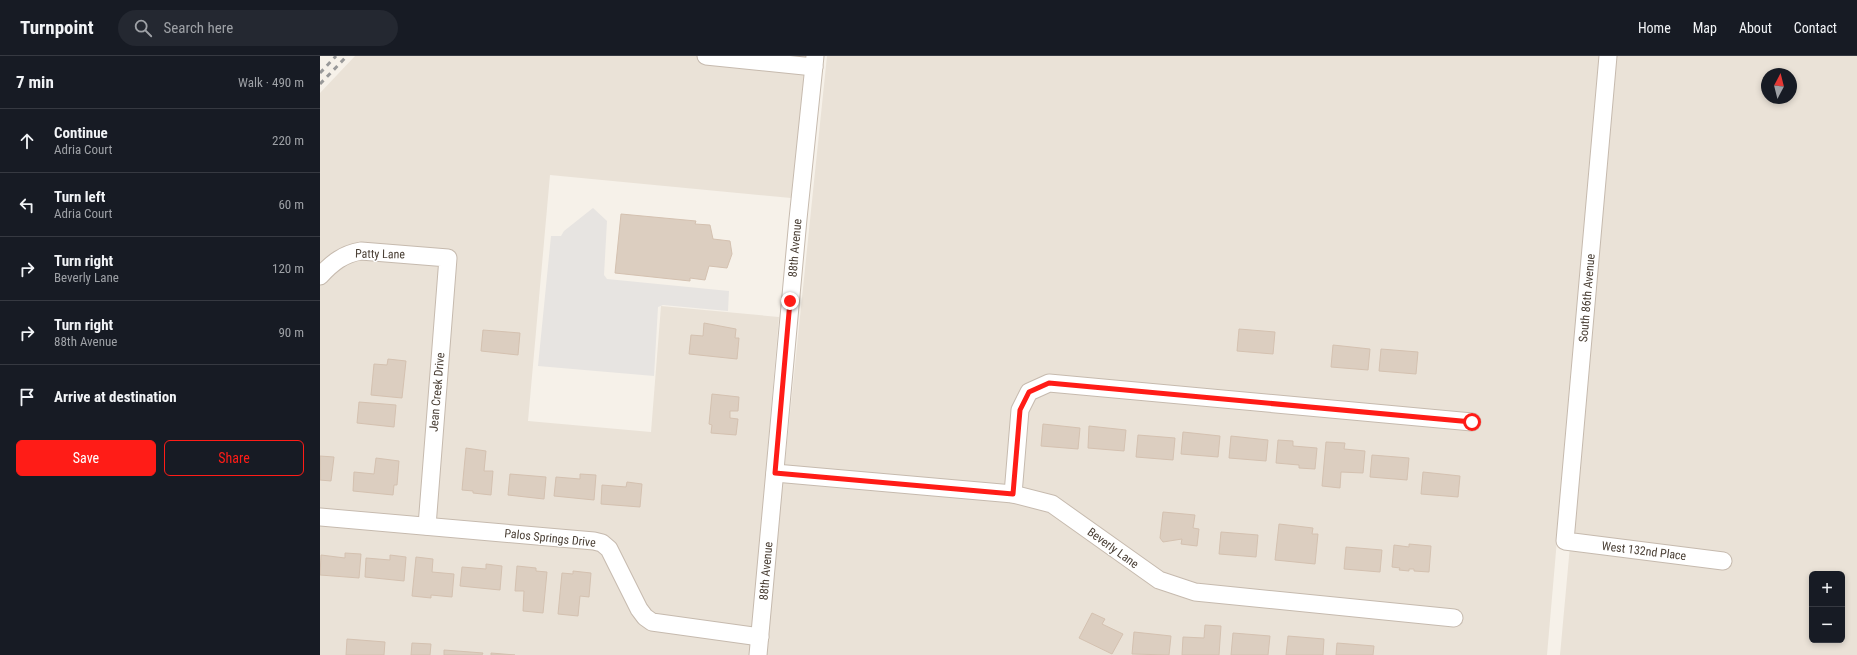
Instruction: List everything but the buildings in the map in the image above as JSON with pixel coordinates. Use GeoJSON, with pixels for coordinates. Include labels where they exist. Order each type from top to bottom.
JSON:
{"type":"FeatureCollection","features":[{"type":"Feature","properties":{"kind":"street"},"geometry":{"type":"LineString","coordinates":[[706,56],[815,61]]}},
{"type":"Feature","properties":{"kind":"street","name":"South 86th Avenue"},"geometry":{"type":"LineString","coordinates":[[1565,541],[1608,56]]}},
{"type":"Feature","properties":{"kind":"street","name":"88th Avenue"},"geometry":{"type":"LineString","coordinates":[[758,655],[798,219],[815,61]]}},
{"type":"Feature","properties":{"kind":"street","name":"Patty Lane"},"geometry":{"type":"LineString","coordinates":[[320,276],[340,258],[351,252],[373,252],[448,258]]}},
{"type":"Feature","properties":{"kind":"street","name":"Jean Creek Drive"},"geometry":{"type":"LineString","coordinates":[[427,526],[448,258]]}},
{"type":"Feature","properties":{"kind":"street"},"geometry":{"type":"LineString","coordinates":[[1013,494],[1020,410],[1029,392],[1049,383],[1472,422]]}},
{"type":"Feature","properties":{"kind":"street","name":"Beverly Lane"},"geometry":{"type":"LineString","coordinates":[[775,473],[1013,494],[1052,504],[1158,580],[1182,589],[1195,592],[1454,618]]}},
{"type":"Feature","properties":{"kind":"street","name":"Palos Springs Drive"},"geometry":{"type":"LineString","coordinates":[[320,517],[594,541],[609,549],[639,610],[644,617],[652,622],[760,637]]}},
{"type":"Feature","properties":{"kind":"street","name":"West 132nd Place"},"geometry":{"type":"LineString","coordinates":[[1565,541],[1723,561]]}},
{"type":"Feature","properties":{"kind":"shaded area"},"geometry":{"type":"Polygon","coordinates":[[[355,56],[806,56],[791,198],[550,175],[528,421],[651,432],[661,306],[779,317],[750,655],[320,655],[320,93],[355,56]]]}},
{"type":"Feature","properties":{"kind":"shaded area"},"geometry":{"type":"Polygon","coordinates":[[[827,56],[1599,56],[1547,655],[765,655],[827,56]]]}},
{"type":"Feature","properties":{"kind":"shaded area"},"geometry":{"type":"Polygon","coordinates":[[[1615,56],[1857,56],[1857,655],[1560,655],[1615,56]]]}},
{"type":"Feature","properties":{"kind":"shaded area"},"geometry":{"type":"Polygon","coordinates":[[[593,208],[607,221],[604,275],[607,279],[729,291],[728,311],[663,305],[658,307],[654,376],[538,366],[551,236],[561,236],[564,231],[593,208]]]}},
{"type":"Feature","properties":{"kind":"railway"},"geometry":{"type":"LineString","coordinates":[[320,73],[336,56]]}},
{"type":"Feature","properties":{"kind":"railway"},"geometry":{"type":"LineString","coordinates":[[320,84],[347,56]]}},
{"type":"Feature","properties":{"kind":"route"},"geometry":{"type":"LineString","coordinates":[[790,301],[775,473],[1013,494],[1020,410],[1029,392],[1049,383],[1472,422]]}}]}
